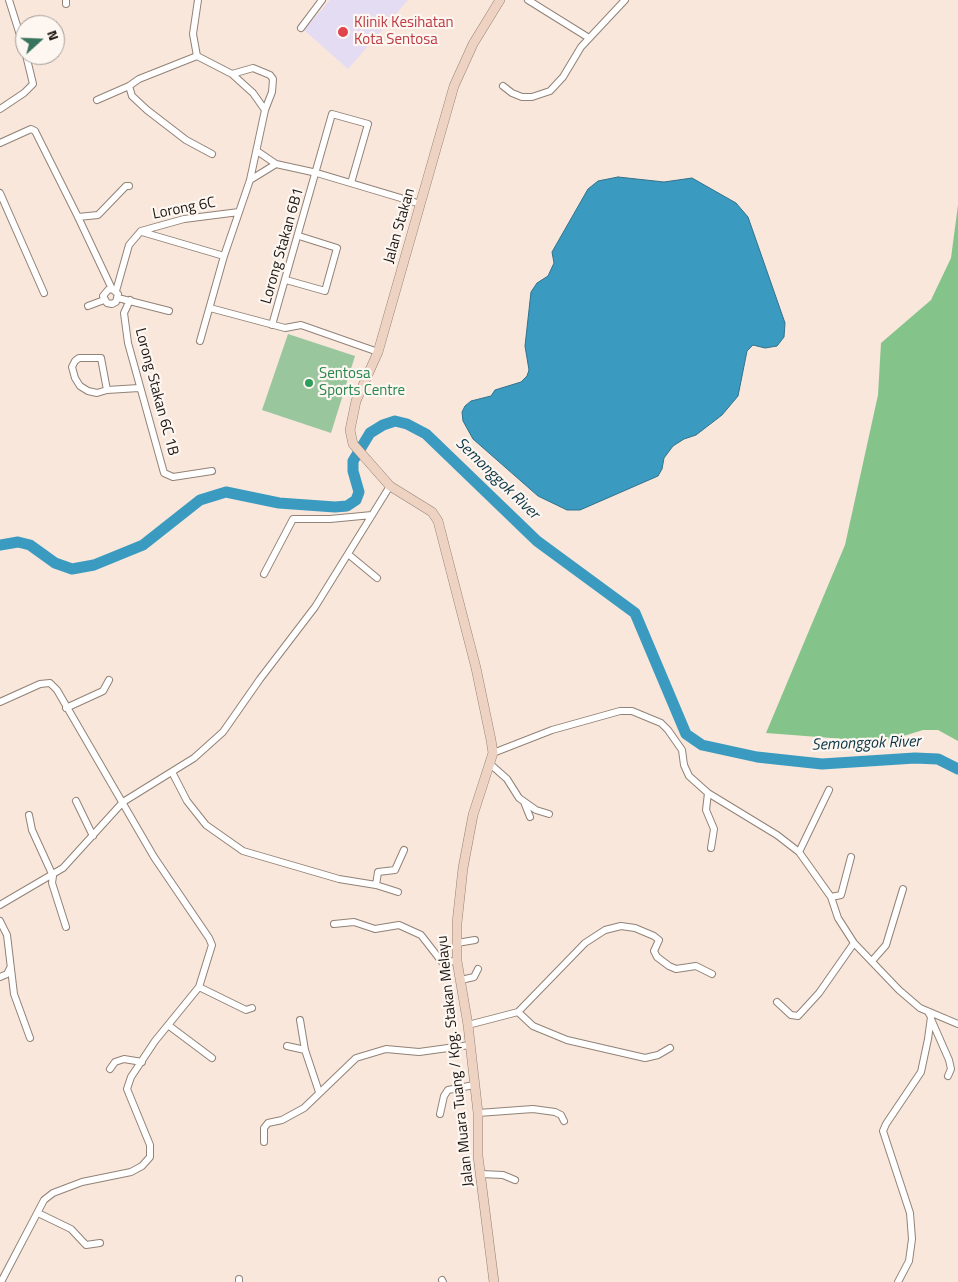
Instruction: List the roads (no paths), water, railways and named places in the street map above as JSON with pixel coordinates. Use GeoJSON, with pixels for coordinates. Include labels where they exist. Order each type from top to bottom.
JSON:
{"type":"FeatureCollection","features":[{"type":"Feature","properties":{"kind":"main road","name":"Jalan Stakan"},"geometry":{"type":"LineString","coordinates":[[390,486],[353,444],[350,430],[356,401],[378,352],[461,67],[500,0]]}},
{"type":"Feature","properties":{"kind":"main road"},"geometry":{"type":"LineString","coordinates":[[390,486],[432,512],[438,521],[476,668],[493,753]]}},
{"type":"Feature","properties":{"kind":"main road","name":"Jalan Muara Tuang / Kpg. Stakan Melayu"},"geometry":{"type":"LineString","coordinates":[[493,753],[473,815],[463,868],[457,962],[468,1025],[478,1113],[478,1156],[494,1282]]}},
{"type":"Feature","properties":{"kind":"street"},"geometry":{"type":"LineString","coordinates":[[9,0],[15,19]]}},
{"type":"Feature","properties":{"kind":"street"},"geometry":{"type":"LineString","coordinates":[[197,56],[193,34],[198,0]]}},
{"type":"Feature","properties":{"kind":"street"},"geometry":{"type":"LineString","coordinates":[[301,28],[322,0]]}},
{"type":"Feature","properties":{"kind":"street"},"geometry":{"type":"LineString","coordinates":[[528,0],[589,38]]}},
{"type":"Feature","properties":{"kind":"street"},"geometry":{"type":"LineString","coordinates":[[503,86],[512,94],[522,96],[532,97],[550,91],[563,77],[589,38],[625,0]]}},
{"type":"Feature","properties":{"kind":"street"},"geometry":{"type":"LineString","coordinates":[[97,100],[129,86],[139,79],[197,56],[232,74],[253,93],[265,110]]}},
{"type":"Feature","properties":{"kind":"street"},"geometry":{"type":"LineString","coordinates":[[0,108],[24,94],[33,84],[28,65]]}},
{"type":"Feature","properties":{"kind":"street"},"geometry":{"type":"LineString","coordinates":[[200,341],[224,256],[250,180],[265,110],[272,92],[273,79],[270,75],[252,68],[232,74]]}},
{"type":"Feature","properties":{"kind":"street"},"geometry":{"type":"LineString","coordinates":[[129,86],[132,96],[147,110],[186,140],[212,154]]}},
{"type":"Feature","properties":{"kind":"street","name":"Lorong Stakan 6B1"},"geometry":{"type":"LineString","coordinates":[[272,326],[317,173],[332,114],[368,124],[351,183]]}},
{"type":"Feature","properties":{"kind":"street"},"geometry":{"type":"LineString","coordinates":[[0,143],[31,129],[37,135],[115,293],[130,300],[169,311]]}},
{"type":"Feature","properties":{"kind":"street"},"geometry":{"type":"LineString","coordinates":[[257,151],[276,164],[317,173],[421,204]]}},
{"type":"Feature","properties":{"kind":"street"},"geometry":{"type":"LineString","coordinates":[[250,180],[276,164]]}},
{"type":"Feature","properties":{"kind":"street"},"geometry":{"type":"LineString","coordinates":[[78,217],[98,216],[126,186],[129,186]]}},
{"type":"Feature","properties":{"kind":"street"},"geometry":{"type":"LineString","coordinates":[[0,193],[44,293]]}},
{"type":"Feature","properties":{"kind":"street","name":"Lorong 6C"},"geometry":{"type":"LineString","coordinates":[[104,300],[105,292],[115,293],[130,245],[141,231],[184,219],[239,212]]}},
{"type":"Feature","properties":{"kind":"street"},"geometry":{"type":"LineString","coordinates":[[141,231],[224,256]]}},
{"type":"Feature","properties":{"kind":"street"},"geometry":{"type":"LineString","coordinates":[[286,280],[326,291],[337,248],[299,236]]}},
{"type":"Feature","properties":{"kind":"street"},"geometry":{"type":"LineString","coordinates":[[88,306],[104,300],[112,304],[115,293]]}},
{"type":"Feature","properties":{"kind":"street","name":"Lorong Stakan 6C 1B"},"geometry":{"type":"LineString","coordinates":[[130,300],[125,306],[124,313],[139,388],[164,473],[172,477],[212,471]]}},
{"type":"Feature","properties":{"kind":"street"},"geometry":{"type":"LineString","coordinates":[[210,308],[272,326],[285,328],[301,325],[378,352]]}},
{"type":"Feature","properties":{"kind":"street"},"geometry":{"type":"LineString","coordinates":[[107,390],[101,358],[79,358],[75,361],[72,367],[75,378],[80,386],[88,391],[97,393],[107,390],[139,388]]}},
{"type":"Feature","properties":{"kind":"street"},"geometry":{"type":"LineString","coordinates":[[0,905],[53,876],[63,868],[123,802],[194,758],[229,726],[260,679],[315,608],[390,486]]}},
{"type":"Feature","properties":{"kind":"street"},"geometry":{"type":"LineString","coordinates":[[264,574],[293,519],[330,519],[372,515]]}},
{"type":"Feature","properties":{"kind":"street"},"geometry":{"type":"LineString","coordinates":[[348,554],[377,578]]}},
{"type":"Feature","properties":{"kind":"street"},"geometry":{"type":"LineString","coordinates":[[66,708],[103,691],[109,680]]}},
{"type":"Feature","properties":{"kind":"street"},"geometry":{"type":"LineString","coordinates":[[0,702],[40,684],[50,683],[57,690],[154,857],[211,942],[211,951],[199,987],[168,1025],[131,1077],[127,1088],[150,1145],[150,1158],[142,1166],[130,1172],[82,1182],[53,1193],[44,1200],[3,1271],[1,1282]]}},
{"type":"Feature","properties":{"kind":"street"},"geometry":{"type":"LineString","coordinates":[[493,753],[595,716],[632,711],[661,723],[682,750],[684,765],[689,776],[708,793],[777,835],[798,852],[831,896],[838,918],[854,943],[899,990],[929,1015],[958,1024]]}},
{"type":"Feature","properties":{"kind":"street"},"geometry":{"type":"LineString","coordinates":[[489,763],[507,779],[524,802],[530,818]]}},
{"type":"Feature","properties":{"kind":"street"},"geometry":{"type":"LineString","coordinates":[[172,772],[187,801],[206,825],[243,851],[339,879],[376,885],[398,892]]}},
{"type":"Feature","properties":{"kind":"street"},"geometry":{"type":"LineString","coordinates":[[798,852],[829,790]]}},
{"type":"Feature","properties":{"kind":"street"},"geometry":{"type":"LineString","coordinates":[[708,793],[706,810],[714,829],[711,848]]}},
{"type":"Feature","properties":{"kind":"street"},"geometry":{"type":"LineString","coordinates":[[76,801],[93,836]]}},
{"type":"Feature","properties":{"kind":"street"},"geometry":{"type":"LineString","coordinates":[[524,802],[536,810],[549,814]]}},
{"type":"Feature","properties":{"kind":"street"},"geometry":{"type":"LineString","coordinates":[[30,815],[32,830],[53,876],[52,883],[66,927]]}},
{"type":"Feature","properties":{"kind":"street"},"geometry":{"type":"LineString","coordinates":[[376,885],[378,872],[395,870],[404,850]]}},
{"type":"Feature","properties":{"kind":"street"},"geometry":{"type":"LineString","coordinates":[[831,896],[841,895],[850,857]]}},
{"type":"Feature","properties":{"kind":"street"},"geometry":{"type":"LineString","coordinates":[[872,961],[886,945],[903,889]]}},
{"type":"Feature","properties":{"kind":"street"},"geometry":{"type":"LineString","coordinates":[[0,921],[7,935],[15,999],[30,1038]]}},
{"type":"Feature","properties":{"kind":"street"},"geometry":{"type":"LineString","coordinates":[[334,924],[354,922],[375,929],[399,925],[421,935],[442,962],[457,962]]}},
{"type":"Feature","properties":{"kind":"street"},"geometry":{"type":"LineString","coordinates":[[468,1025],[518,1012],[585,943],[605,930],[621,926],[641,930],[654,936],[658,940],[654,951],[657,957],[669,966],[676,969],[696,966],[712,974]]}},
{"type":"Feature","properties":{"kind":"street"},"geometry":{"type":"LineString","coordinates":[[457,943],[475,940]]}},
{"type":"Feature","properties":{"kind":"street"},"geometry":{"type":"LineString","coordinates":[[777,1002],[791,1015],[798,1016],[819,993],[854,943]]}},
{"type":"Feature","properties":{"kind":"street"},"geometry":{"type":"LineString","coordinates":[[0,977],[7,974],[10,968]]}},
{"type":"Feature","properties":{"kind":"street"},"geometry":{"type":"LineString","coordinates":[[461,980],[474,977],[478,969]]}},
{"type":"Feature","properties":{"kind":"street"},"geometry":{"type":"LineString","coordinates":[[199,987],[246,1010],[252,1008]]}},
{"type":"Feature","properties":{"kind":"street"},"geometry":{"type":"LineString","coordinates":[[518,1012],[533,1026],[567,1040],[645,1058],[658,1055],[670,1048]]}},
{"type":"Feature","properties":{"kind":"street"},"geometry":{"type":"LineString","coordinates":[[929,1015],[950,1060],[951,1069],[948,1076]]}},
{"type":"Feature","properties":{"kind":"street"},"geometry":{"type":"LineString","coordinates":[[898,1282],[909,1261],[912,1239],[910,1213],[883,1131],[921,1072],[929,1015]]}},
{"type":"Feature","properties":{"kind":"street"},"geometry":{"type":"LineString","coordinates":[[300,1020],[306,1050],[319,1092]]}},
{"type":"Feature","properties":{"kind":"street"},"geometry":{"type":"LineString","coordinates":[[168,1025],[212,1058]]}},
{"type":"Feature","properties":{"kind":"street"},"geometry":{"type":"LineString","coordinates":[[264,1142],[264,1128],[268,1123],[282,1120],[297,1112],[356,1058],[386,1049],[418,1052],[470,1045]]}},
{"type":"Feature","properties":{"kind":"street"},"geometry":{"type":"LineString","coordinates":[[287,1046],[306,1050]]}},
{"type":"Feature","properties":{"kind":"street"},"geometry":{"type":"LineString","coordinates":[[110,1069],[115,1062],[124,1059],[142,1062]]}},
{"type":"Feature","properties":{"kind":"street"},"geometry":{"type":"LineString","coordinates":[[440,1114],[444,1096],[448,1090],[474,1085]]}},
{"type":"Feature","properties":{"kind":"street"},"geometry":{"type":"LineString","coordinates":[[478,1113],[533,1109],[555,1112],[561,1115],[564,1121]]}},
{"type":"Feature","properties":{"kind":"street"},"geometry":{"type":"LineString","coordinates":[[481,1174],[504,1175],[515,1180]]}},
{"type":"Feature","properties":{"kind":"street"},"geometry":{"type":"LineString","coordinates":[[38,1213],[72,1229],[86,1244],[100,1243]]}},
{"type":"Feature","properties":{"kind":"water"},"geometry":{"type":"Polygon","coordinates":[[[618,177],[664,182],[692,178],[736,203],[748,217],[785,323],[784,337],[777,346],[765,348],[753,345],[747,351],[738,396],[722,415],[696,435],[684,439],[673,446],[664,458],[662,469],[658,476],[580,510],[567,510],[538,496],[473,439],[463,421],[462,412],[471,401],[491,396],[495,390],[521,382],[527,376],[529,370],[525,346],[531,292],[537,283],[548,276],[554,263],[552,252],[588,189],[598,181],[618,177]]]}},
{"type":"Feature","properties":{"kind":"waterway","name":"Semonggok River"},"geometry":{"type":"LineString","coordinates":[[0,545],[18,542],[30,545],[55,563],[72,569],[94,565],[143,545],[200,500],[226,492],[279,503],[335,507],[347,506],[356,500],[359,492],[353,471],[353,461],[370,433],[383,425],[395,421],[407,424],[426,434],[537,541],[635,613],[686,734],[702,745],[757,757],[822,764],[915,758],[938,759],[958,769]]}},
{"type":"Feature","properties":{"kind":"place","name":"Klinik Kesihatan Kota Sentosa"},"geometry":{"type":"Point","coordinates":[343,32]}},
{"type":"Feature","properties":{"kind":"place","name":"Sentosa Sports Centre"},"geometry":{"type":"Point","coordinates":[309,383]}}]}
